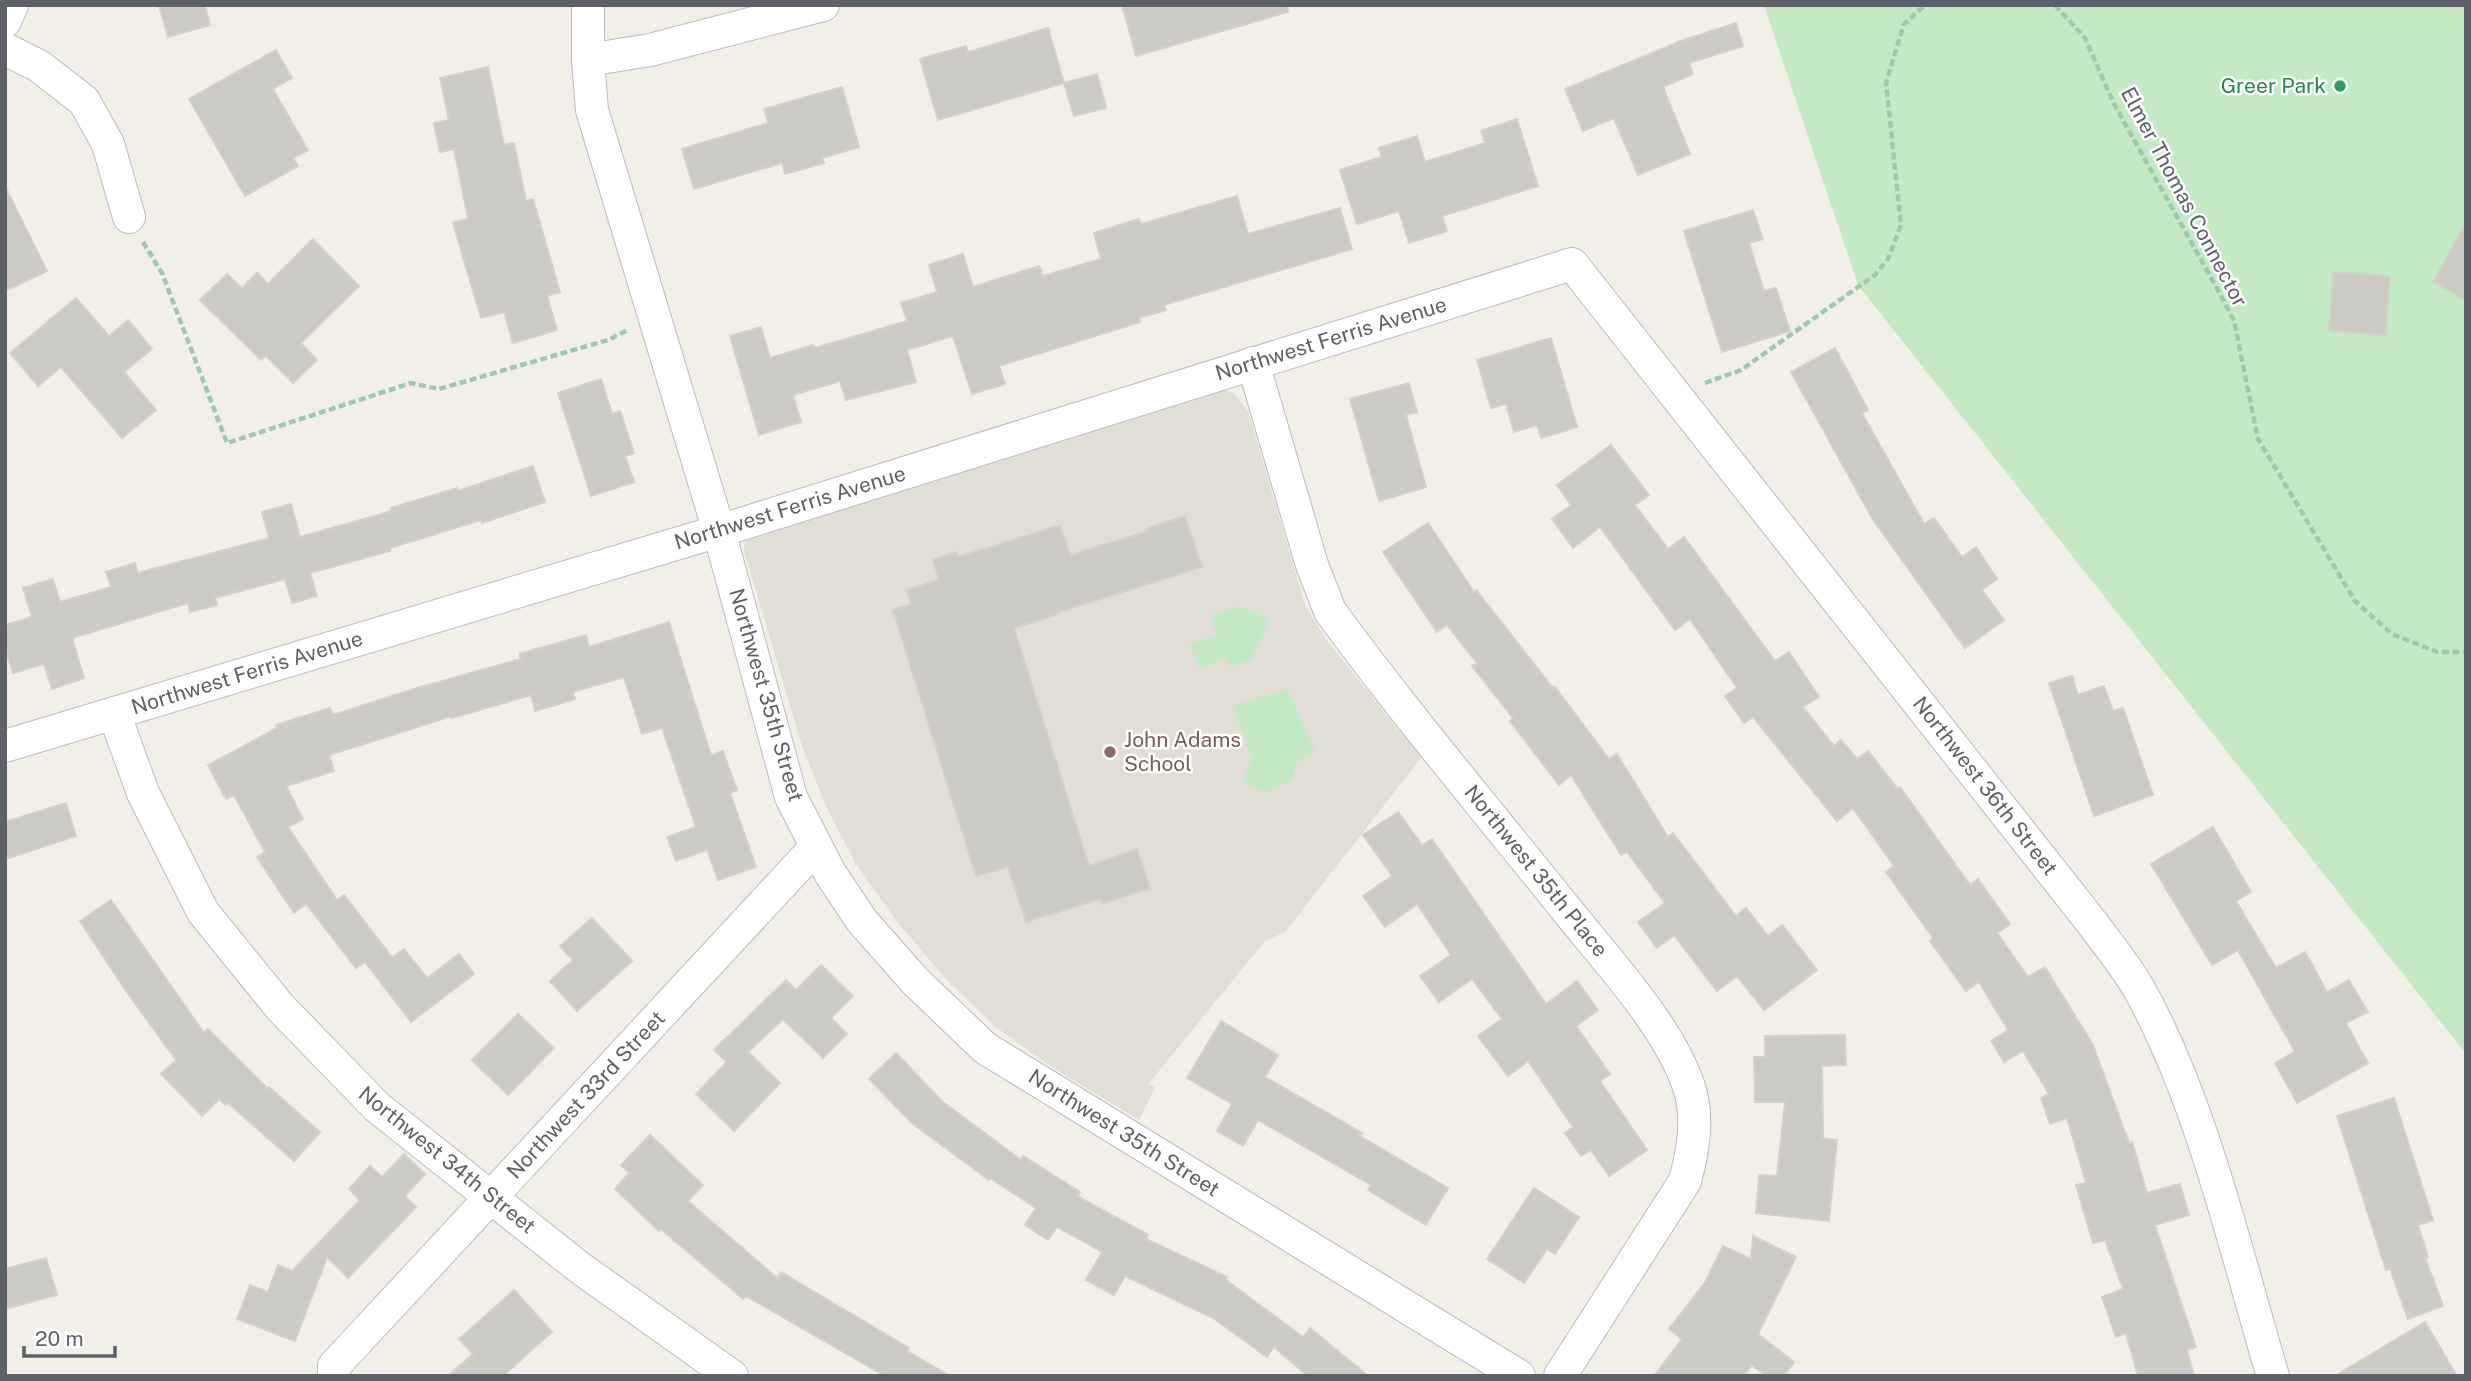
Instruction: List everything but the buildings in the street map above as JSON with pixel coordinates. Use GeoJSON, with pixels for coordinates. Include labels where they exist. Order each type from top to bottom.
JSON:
{"type":"FeatureCollection","features":[{"type":"Feature","properties":{"kind":"street"},"geometry":{"type":"LineString","coordinates":[[5,21],[12,5]]}},
{"type":"Feature","properties":{"kind":"street","name":"Northwest 35th Street"},"geometry":{"type":"LineString","coordinates":[[588,5],[592,110],[719,531],[792,797],[830,873],[862,921],[915,981],[985,1048],[1519,1376]]}},
{"type":"Feature","properties":{"kind":"street"},"geometry":{"type":"LineString","coordinates":[[588,60],[650,50],[823,5]]}},
{"type":"Feature","properties":{"kind":"street"},"geometry":{"type":"LineString","coordinates":[[5,49],[38,65],[84,101],[108,144],[129,217]]}},
{"type":"Feature","properties":{"kind":"street","name":"Northwest 36th Street"},"geometry":{"type":"LineString","coordinates":[[1572,264],[2093,923],[2138,987],[2173,1061],[2206,1150],[2273,1376]]}},
{"type":"Feature","properties":{"kind":"street","name":"Northwest Ferris Avenue"},"geometry":{"type":"LineString","coordinates":[[5,746],[719,531],[1572,264]]}},
{"type":"Feature","properties":{"kind":"street","name":"Northwest 35th Place"},"geometry":{"type":"LineString","coordinates":[[1253,363],[1312,565],[1330,611],[1626,984],[1675,1055],[1689,1088],[1695,1120],[1691,1158],[1685,1181],[1560,1376]]}},
{"type":"Feature","properties":{"kind":"street","name":"Northwest 34th Street"},"geometry":{"type":"LineString","coordinates":[[114,713],[142,793],[204,912],[281,1007],[377,1108],[580,1268],[732,1376]]}},
{"type":"Feature","properties":{"kind":"street","name":"Northwest 33rd Street"},"geometry":{"type":"LineString","coordinates":[[334,1376],[334,1366],[817,847]]}},
{"type":"Feature","properties":{"kind":"path"},"geometry":{"type":"LineString","coordinates":[[1674,394],[1741,370],[1875,275],[1888,259],[1901,225],[1886,83],[1904,24],[1925,5]]}},
{"type":"Feature","properties":{"kind":"path","name":"Elmer Thomas Connector"},"geometry":{"type":"LineString","coordinates":[[2054,5],[2085,38],[2114,104],[2234,321],[2258,439],[2355,601],[2392,634],[2437,652],[2466,652]]}},
{"type":"Feature","properties":{"kind":"path"},"geometry":{"type":"LineString","coordinates":[[129,217],[162,273],[227,443],[411,383],[439,389],[608,340],[653,316]]}},
{"type":"Feature","properties":{"kind":"shaded area","name":"John Adams School"},"geometry":{"type":"Polygon","coordinates":[[[1216,388],[1234,393],[1248,411],[1305,605],[1328,642],[1421,758],[1285,932],[1265,941],[1149,1083],[1155,1088],[1139,1120],[1050,1066],[997,1028],[947,980],[898,923],[856,864],[826,806],[802,746],[744,551],[745,538],[1216,388]]]}},
{"type":"Feature","properties":{"kind":"green space","name":"Greer Park"},"geometry":{"type":"Polygon","coordinates":[[[1764,5],[2466,5],[2466,1054],[1858,285],[1764,5]]]}},
{"type":"Feature","properties":{"kind":"green space"},"geometry":{"type":"Polygon","coordinates":[[[1240,606],[1269,620],[1251,660],[1230,667],[1226,659],[1199,668],[1190,644],[1217,635],[1211,615],[1240,606]]]}},
{"type":"Feature","properties":{"kind":"green space"},"geometry":{"type":"Polygon","coordinates":[[[1287,689],[1315,752],[1296,763],[1292,780],[1265,792],[1242,783],[1252,759],[1233,706],[1287,689]]]}},
{"type":"Feature","properties":{"kind":"place","name":"Greer Park"},"geometry":{"type":"Point","coordinates":[2340,86]}},
{"type":"Feature","properties":{"kind":"place","name":"John Adams School"},"geometry":{"type":"Point","coordinates":[1110,752]}}]}
